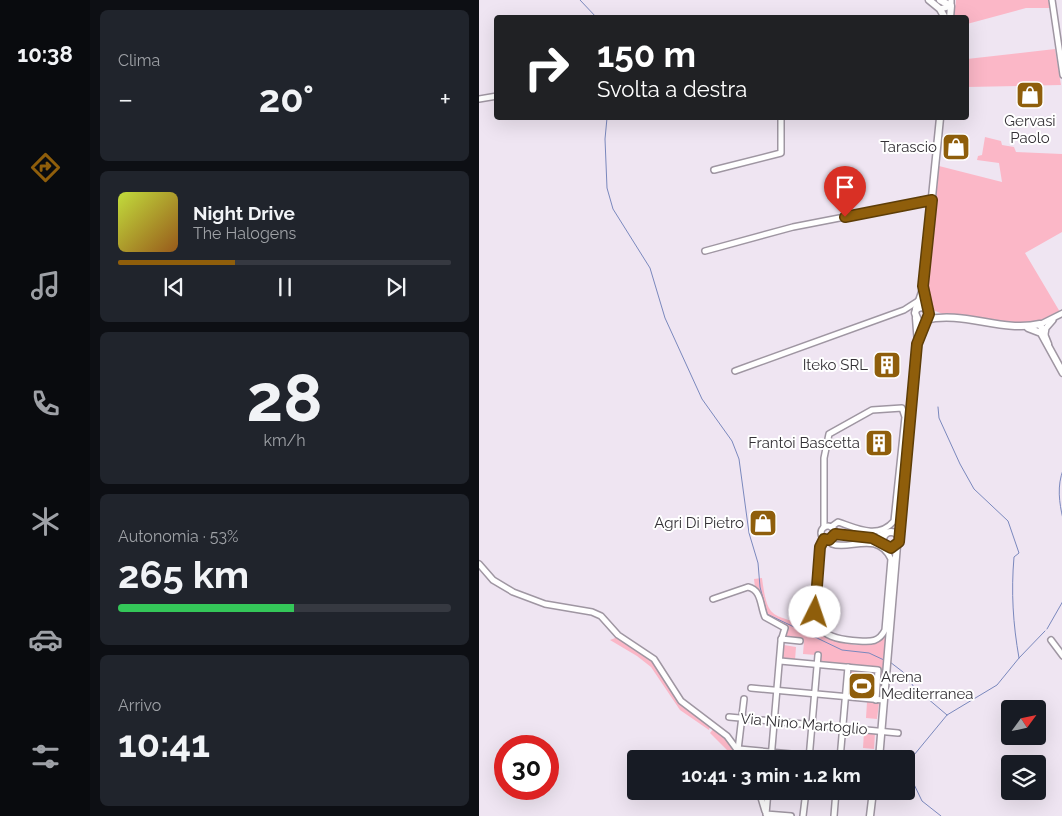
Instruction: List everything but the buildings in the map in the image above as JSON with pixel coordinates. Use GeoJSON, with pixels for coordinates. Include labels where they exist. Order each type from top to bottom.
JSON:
{"type":"FeatureCollection","features":[{"type":"Feature","properties":{"kind":"main road"},"geometry":{"type":"LineString","coordinates":[[929,0],[940,9],[943,15]]}},
{"type":"Feature","properties":{"kind":"main road"},"geometry":{"type":"LineString","coordinates":[[940,0],[951,3]]}},
{"type":"Feature","properties":{"kind":"main road"},"geometry":{"type":"LineString","coordinates":[[940,120],[920,321],[944,317]]}},
{"type":"Feature","properties":{"kind":"main road"},"geometry":{"type":"LineString","coordinates":[[878,750],[923,286]]}},
{"type":"Feature","properties":{"kind":"main road"},"geometry":{"type":"LineString","coordinates":[[920,310],[944,317],[1022,326],[1040,324],[1062,372]]}},
{"type":"Feature","properties":{"kind":"main road"},"geometry":{"type":"LineString","coordinates":[[920,310],[926,320]]}},
{"type":"Feature","properties":{"kind":"main road"},"geometry":{"type":"LineString","coordinates":[[917,344],[926,320]]}},
{"type":"Feature","properties":{"kind":"main road"},"geometry":{"type":"LineString","coordinates":[[1022,326],[1043,334]]}},
{"type":"Feature","properties":{"kind":"main road"},"geometry":{"type":"LineString","coordinates":[[896,563],[893,553],[885,545],[883,538],[897,527],[901,520]]}},
{"type":"Feature","properties":{"kind":"main road"},"geometry":{"type":"LineString","coordinates":[[889,532],[898,541]]}},
{"type":"Feature","properties":{"kind":"main road"},"geometry":{"type":"LineString","coordinates":[[885,545],[891,548],[898,541]]}},
{"type":"Feature","properties":{"kind":"main road"},"geometry":{"type":"LineString","coordinates":[[871,816],[873,800]]}},
{"type":"Feature","properties":{"kind":"street"},"geometry":{"type":"LineString","coordinates":[[1052,0],[1062,75]]}},
{"type":"Feature","properties":{"kind":"street"},"geometry":{"type":"LineString","coordinates":[[940,9],[951,3]]}},
{"type":"Feature","properties":{"kind":"street"},"geometry":{"type":"LineString","coordinates":[[479,100],[494,97]]}},
{"type":"Feature","properties":{"kind":"street"},"geometry":{"type":"LineString","coordinates":[[713,170],[781,153],[781,120]]}},
{"type":"Feature","properties":{"kind":"street"},"geometry":{"type":"LineString","coordinates":[[705,251],[793,227],[932,200]]}},
{"type":"Feature","properties":{"kind":"street"},"geometry":{"type":"LineString","coordinates":[[904,310],[920,310]]}},
{"type":"Feature","properties":{"kind":"street"},"geometry":{"type":"LineString","coordinates":[[735,371],[904,310],[920,310]]}},
{"type":"Feature","properties":{"kind":"street"},"geometry":{"type":"LineString","coordinates":[[1043,334],[1046,328],[1062,312]]}},
{"type":"Feature","properties":{"kind":"street"},"geometry":{"type":"LineString","coordinates":[[1040,324],[1054,319]]}},
{"type":"Feature","properties":{"kind":"street"},"geometry":{"type":"LineString","coordinates":[[824,527],[831,527],[837,522],[859,530],[873,531],[884,529],[894,521],[905,417],[902,408],[872,410],[829,434],[824,458],[824,527],[821,533],[827,539],[834,546],[862,542],[877,546],[886,552],[891,559],[885,630],[880,638],[873,642],[841,640],[827,634],[818,625],[816,603],[820,547],[827,539],[835,534],[872,538],[885,545]]}},
{"type":"Feature","properties":{"kind":"street"},"geometry":{"type":"LineString","coordinates":[[831,527],[835,534]]}},
{"type":"Feature","properties":{"kind":"street"},"geometry":{"type":"LineString","coordinates":[[872,538],[889,532]]}},
{"type":"Feature","properties":{"kind":"street"},"geometry":{"type":"LineString","coordinates":[[479,564],[493,580],[513,592],[545,604],[599,615],[618,636],[654,659],[681,701],[722,732],[739,749],[750,750]]}},
{"type":"Feature","properties":{"kind":"street"},"geometry":{"type":"LineString","coordinates":[[713,599],[748,587],[753,588],[759,595],[765,617],[785,628],[781,640],[772,750]]}},
{"type":"Feature","properties":{"kind":"street"},"geometry":{"type":"LineString","coordinates":[[781,640],[800,642]]}},
{"type":"Feature","properties":{"kind":"street"},"geometry":{"type":"LineString","coordinates":[[1051,640],[1062,656]]}},
{"type":"Feature","properties":{"kind":"street"},"geometry":{"type":"LineString","coordinates":[[810,750],[818,655]]}},
{"type":"Feature","properties":{"kind":"street"},"geometry":{"type":"LineString","coordinates":[[780,661],[878,670],[876,700]]}},
{"type":"Feature","properties":{"kind":"street"},"geometry":{"type":"LineString","coordinates":[[841,750],[848,667]]}},
{"type":"Feature","properties":{"kind":"street"},"geometry":{"type":"LineString","coordinates":[[751,688],[883,700]]}},
{"type":"Feature","properties":{"kind":"street"},"geometry":{"type":"LineString","coordinates":[[739,749],[744,699]]}},
{"type":"Feature","properties":{"kind":"street","name":"Via Nino Martoglio"},"geometry":{"type":"LineString","coordinates":[[729,717],[898,733]]}},
{"type":"Feature","properties":{"kind":"street"},"geometry":{"type":"LineString","coordinates":[[762,800],[767,815]]}},
{"type":"Feature","properties":{"kind":"street"},"geometry":{"type":"LineString","coordinates":[[767,815],[768,800]]}},
{"type":"Feature","properties":{"kind":"street"},"geometry":{"type":"LineString","coordinates":[[803,816],[804,800]]}},
{"type":"Feature","properties":{"kind":"street"},"geometry":{"type":"LineString","coordinates":[[834,816],[836,800]]}},
{"type":"Feature","properties":{"kind":"street"},"geometry":{"type":"LineString","coordinates":[[767,815],[791,816]]}},
{"type":"Feature","properties":{"kind":"shaded area"},"geometry":{"type":"Polygon","coordinates":[[[956,0],[1049,0],[1050,8],[1026,8],[969,23],[969,15],[954,15],[956,0]]]}},
{"type":"Feature","properties":{"kind":"shaded area"},"geometry":{"type":"Polygon","coordinates":[[[1055,49],[1061,85],[969,87],[969,59],[1055,49]]]}},
{"type":"Feature","properties":{"kind":"shaded area"},"geometry":{"type":"Polygon","coordinates":[[[985,137],[1001,141],[1002,145],[1014,147],[1016,152],[1062,154],[1062,232],[1025,253],[1060,312],[1048,318],[1019,323],[945,315],[933,310],[927,301],[939,166],[1002,182],[999,163],[977,160],[978,156],[982,155],[985,137]]]}},
{"type":"Feature","properties":{"kind":"shaded area"},"geometry":{"type":"Polygon","coordinates":[[[762,578],[764,593],[770,610],[780,617],[809,628],[815,624],[827,635],[849,644],[874,644],[888,632],[882,698],[879,692],[879,669],[819,662],[817,652],[816,655],[803,654],[804,641],[783,638],[786,628],[767,616],[755,588],[754,579],[762,578]]]}},
{"type":"Feature","properties":{"kind":"shaded area"},"geometry":{"type":"Polygon","coordinates":[[[618,637],[653,661],[684,706],[710,727],[709,730],[680,710],[651,667],[610,640],[618,637]]]}},
{"type":"Feature","properties":{"kind":"shaded area"},"geometry":{"type":"Polygon","coordinates":[[[783,642],[785,642],[784,645],[796,647],[795,660],[782,659],[783,642]]]}},
{"type":"Feature","properties":{"kind":"shaded area","name":"Arena Mediterranea"},"geometry":{"type":"Polygon","coordinates":[[[851,670],[877,672],[874,698],[848,695],[851,670]]]}},
{"type":"Feature","properties":{"kind":"shaded area"},"geometry":{"type":"Polygon","coordinates":[[[867,702],[879,703],[877,719],[866,718],[867,702]]]}},
{"type":"Feature","properties":{"kind":"shaded area"},"geometry":{"type":"Polygon","coordinates":[[[714,728],[718,734],[719,731],[735,750],[727,750],[710,733],[714,728]]]}},
{"type":"Feature","properties":{"kind":"shaded area"},"geometry":{"type":"Polygon","coordinates":[[[864,732],[875,733],[874,749],[863,748],[864,732]]]}},
{"type":"Feature","properties":{"kind":"waterway"},"geometry":{"type":"LineString","coordinates":[[580,0],[594,15]]}},
{"type":"Feature","properties":{"kind":"waterway"},"geometry":{"type":"LineString","coordinates":[[607,120],[605,139],[607,188],[613,209],[650,268],[665,318],[702,399],[732,441],[739,459],[749,533],[758,563],[760,587],[767,614],[842,650],[869,653],[884,660]]}},
{"type":"Feature","properties":{"kind":"waterway"},"geometry":{"type":"LineString","coordinates":[[938,407],[939,418],[960,464],[974,489],[1008,521],[1019,553],[1014,557],[1013,583],[1015,633],[1019,658]]}},
{"type":"Feature","properties":{"kind":"waterway"},"geometry":{"type":"LineString","coordinates":[[1063,470],[1059,494],[1063,519]]}},
{"type":"Feature","properties":{"kind":"waterway"},"geometry":{"type":"LineString","coordinates":[[1047,629],[1063,601]]}},
{"type":"Feature","properties":{"kind":"waterway"},"geometry":{"type":"LineString","coordinates":[[941,816],[922,801],[910,776],[914,755],[947,715],[997,685],[1045,631]]}},
{"type":"Feature","properties":{"kind":"waterway"},"geometry":{"type":"LineString","coordinates":[[890,662],[903,672],[914,687],[947,715]]}},
{"type":"Feature","properties":{"kind":"place","name":"Gervasi Paolo"},"geometry":{"type":"Point","coordinates":[1030,95]}},
{"type":"Feature","properties":{"kind":"place","name":"Tarascio"},"geometry":{"type":"Point","coordinates":[956,147]}},
{"type":"Feature","properties":{"kind":"place","name":"Iteko SRL"},"geometry":{"type":"Point","coordinates":[887,365]}},
{"type":"Feature","properties":{"kind":"place","name":"Frantoi Bascetta"},"geometry":{"type":"Point","coordinates":[879,443]}},
{"type":"Feature","properties":{"kind":"place","name":"Agri Di Pietro"},"geometry":{"type":"Point","coordinates":[763,523]}},
{"type":"Feature","properties":{"kind":"place","name":"Arena Mediterranea"},"geometry":{"type":"Point","coordinates":[862,686]}},
{"type":"Feature","properties":{"kind":"route"},"geometry":{"type":"LineString","coordinates":[[815,612],[820,547],[824,539],[832,539],[835,534],[872,538],[878,539],[885,546],[891,548],[899,542],[917,344],[929,314],[923,286],[932,200],[845,217]]}}]}
